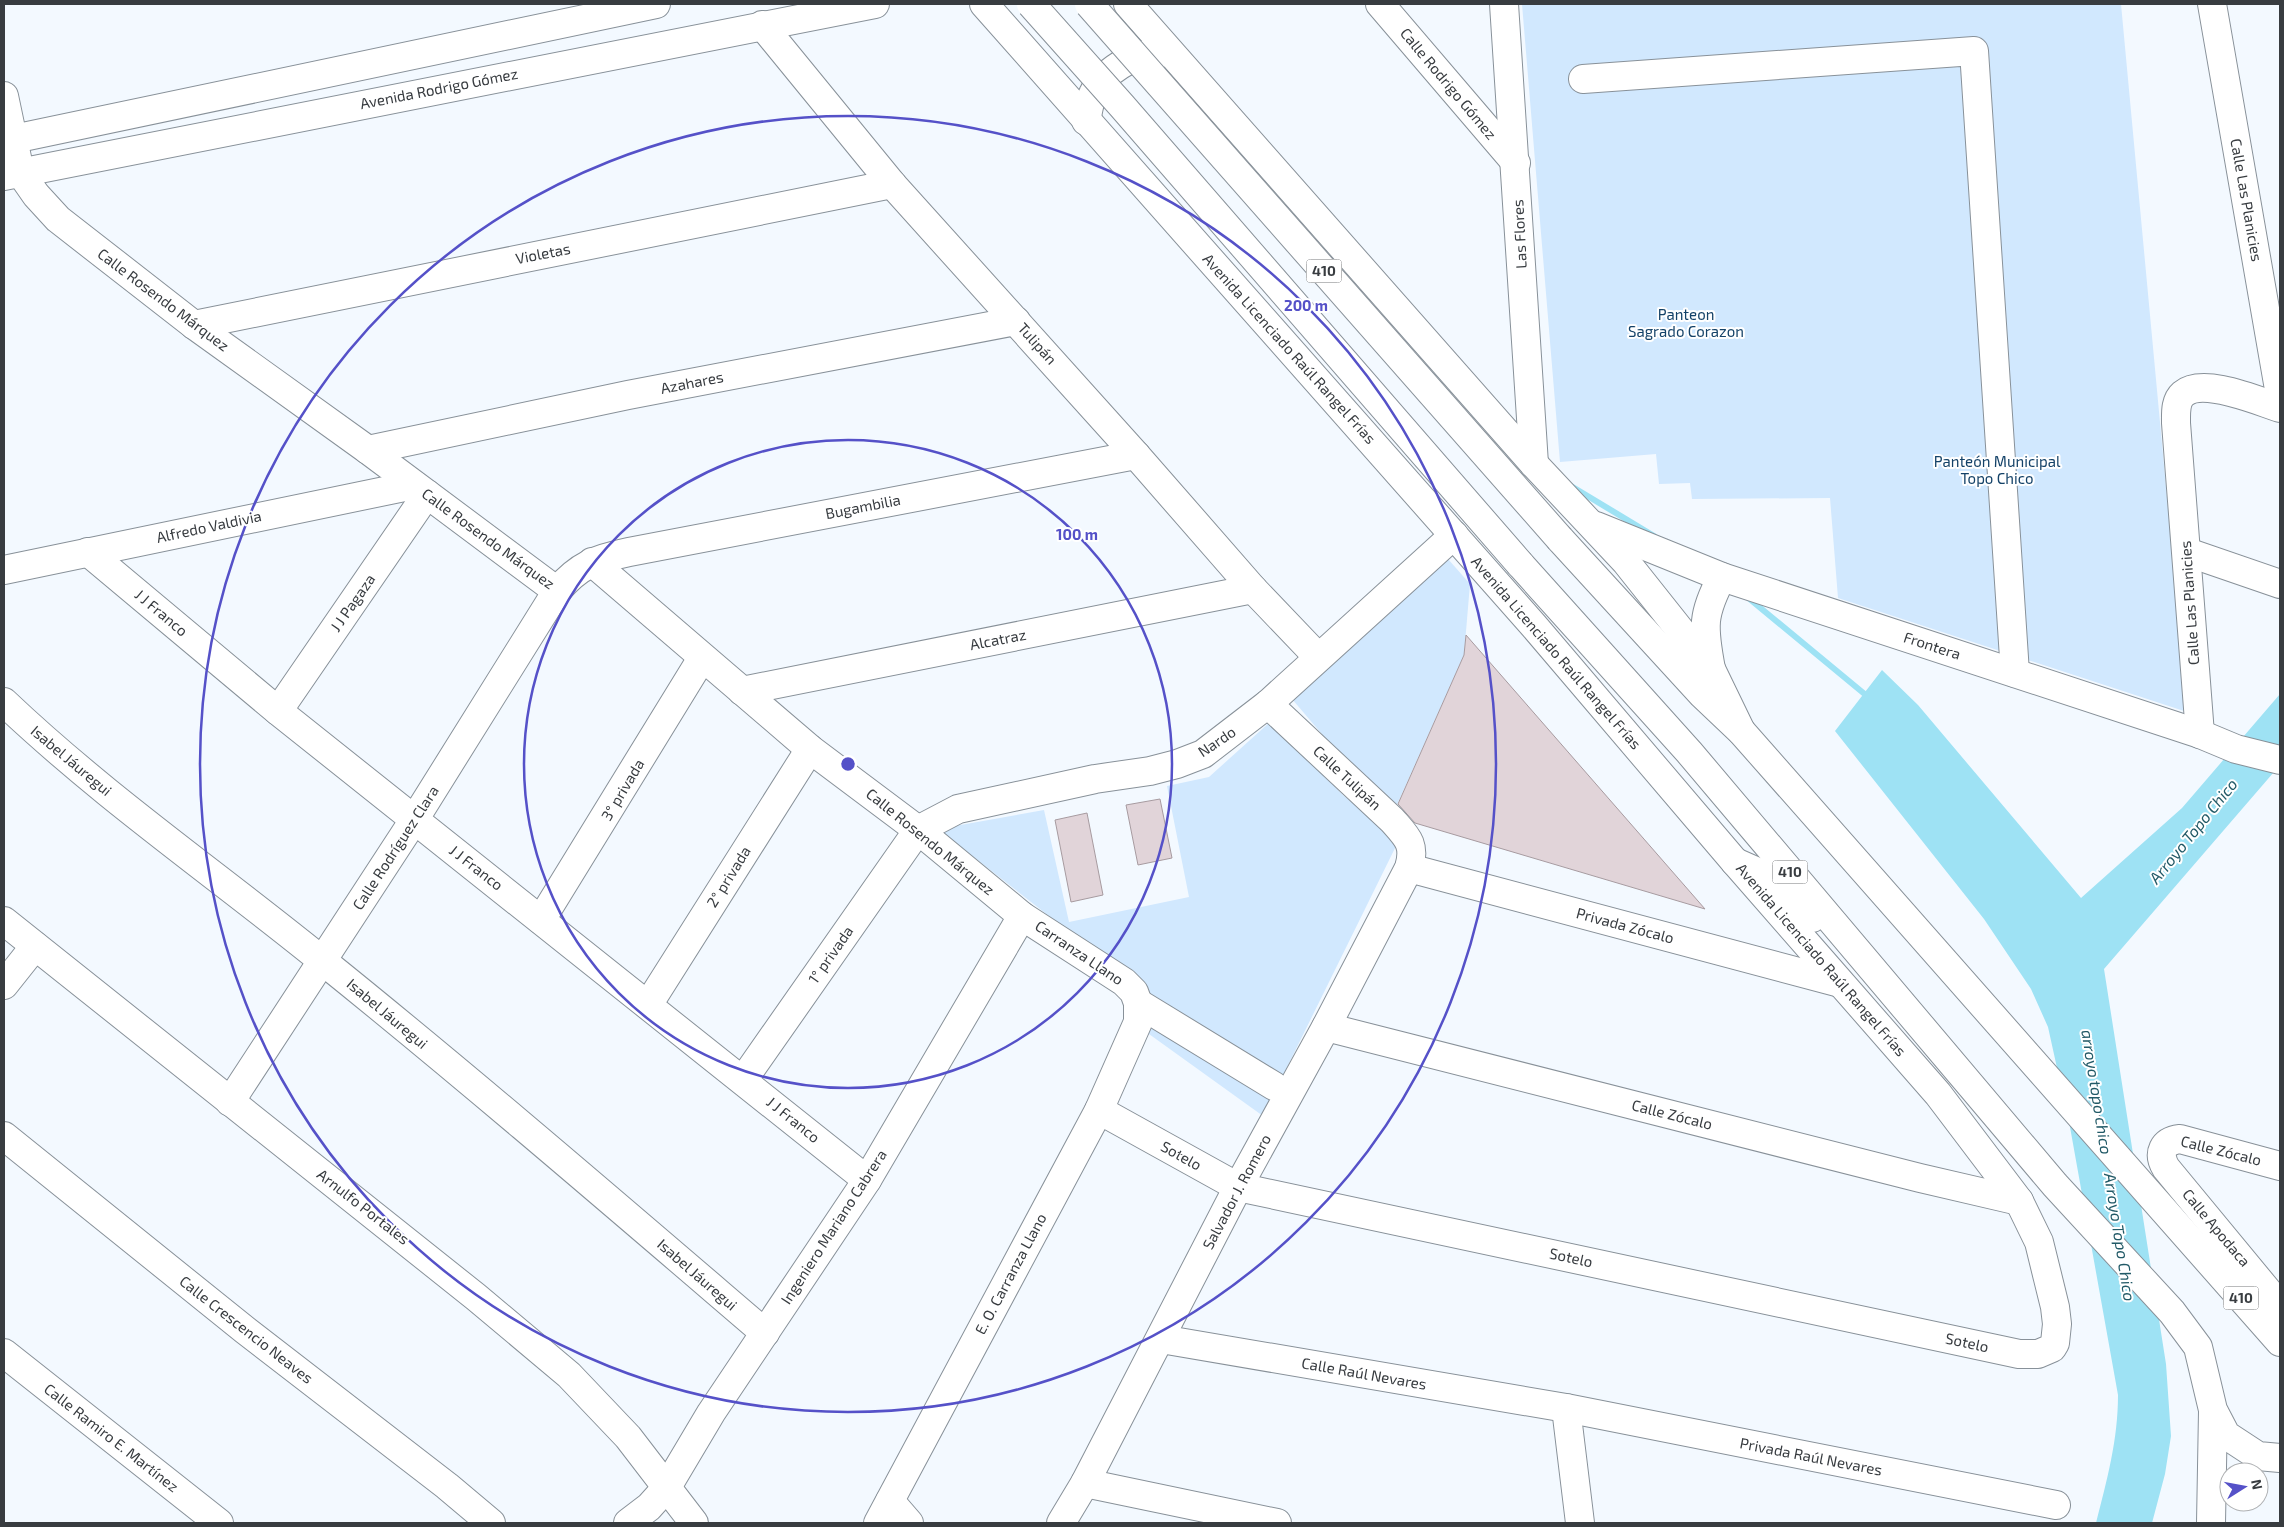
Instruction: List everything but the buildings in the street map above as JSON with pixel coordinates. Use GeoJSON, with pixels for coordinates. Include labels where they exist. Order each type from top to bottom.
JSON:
{"type":"FeatureCollection","features":[{"type":"Feature","properties":{"kind":"street"},"geometry":{"type":"LineString","coordinates":[[8,140],[656,4]]}},
{"type":"Feature","properties":{"kind":"street","name":"Avenida Rodrigo Gómez"},"geometry":{"type":"LineString","coordinates":[[12,174],[875,4]]}},
{"type":"Feature","properties":{"kind":"street","name":"Avenida Licenciado Raúl Rangel Frías"},"geometry":{"type":"LineString","coordinates":[[984,4],[1086,122],[1454,535],[1735,862],[1938,1094],[2019,1201],[2039,1242],[2048,1275],[2056,1324],[2055,1342]]}},
{"type":"Feature","properties":{"kind":"street","name":"410"},"geometry":{"type":"LineString","coordinates":[[1031,4],[1520,564],[1689,752],[2055,1185],[2172,1312],[2198,1347],[2213,1410],[2211,1523]]}},
{"type":"Feature","properties":{"kind":"street","name":"410"},"geometry":{"type":"LineString","coordinates":[[1088,4],[1560,539],[1702,694],[1741,731],[2280,1342]]}},
{"type":"Feature","properties":{"kind":"street"},"geometry":{"type":"LineString","coordinates":[[1128,4],[1534,464],[1626,562],[1711,669],[1741,731]]}},
{"type":"Feature","properties":{"kind":"street","name":"Calle Rodrigo Gómez"},"geometry":{"type":"LineString","coordinates":[[1380,4],[1516,163]]}},
{"type":"Feature","properties":{"kind":"street","name":"Las Flores"},"geometry":{"type":"LineString","coordinates":[[1504,4],[1516,163],[1534,464]]}},
{"type":"Feature","properties":{"kind":"street","name":"Calle Las Planicies"},"geometry":{"type":"LineString","coordinates":[[2212,4],[2280,395]]}},
{"type":"Feature","properties":{"kind":"street","name":"Tulipán"},"geometry":{"type":"LineString","coordinates":[[762,26],[892,184],[1136,455],[1253,589],[1318,657]]}},
{"type":"Feature","properties":{"kind":"street"},"geometry":{"type":"LineString","coordinates":[[1583,78],[1974,51],[2015,673]]}},
{"type":"Feature","properties":{"kind":"street"},"geometry":{"type":"LineString","coordinates":[[1086,122],[1093,93],[1121,64],[1142,55],[1156,53],[1174,58]]}},
{"type":"Feature","properties":{"kind":"street"},"geometry":{"type":"LineString","coordinates":[[4,96],[12,174]]}},
{"type":"Feature","properties":{"kind":"street","name":"Calle Rosendo Márquez"},"geometry":{"type":"LineString","coordinates":[[12,174],[58,219],[194,325],[368,450],[557,591],[570,575],[592,562],[810,749],[918,830],[1022,916]]}},
{"type":"Feature","properties":{"kind":"street","name":"Violetas"},"geometry":{"type":"LineString","coordinates":[[194,325],[892,184]]}},
{"type":"Feature","properties":{"kind":"street","name":"Azahares"},"geometry":{"type":"LineString","coordinates":[[368,450],[628,395],[1016,321]]}},
{"type":"Feature","properties":{"kind":"street","name":"Calle Las Planicies"},"geometry":{"type":"LineString","coordinates":[[2200,734],[2176,412],[2178,403],[2184,394],[2198,388],[2218,389],[2280,408]]}},
{"type":"Feature","properties":{"kind":"street","name":"Bugambilia"},"geometry":{"type":"LineString","coordinates":[[592,562],[629,552],[1136,455]]}},
{"type":"Feature","properties":{"kind":"street","name":"Alfredo Valdivia"},"geometry":{"type":"LineString","coordinates":[[4,570],[88,552],[420,489]]}},
{"type":"Feature","properties":{"kind":"street","name":"J J Pagaza"},"geometry":{"type":"LineString","coordinates":[[278,711],[420,489]]}},
{"type":"Feature","properties":{"kind":"street","name":"Frontera"},"geometry":{"type":"LineString","coordinates":[[1588,523],[1722,576],[2200,734],[2242,750],[2276,759]]}},
{"type":"Feature","properties":{"kind":"street","name":"Nardo"},"geometry":{"type":"LineString","coordinates":[[918,830],[958,810],[1086,780],[1150,771],[1177,764],[1203,754],[1268,704],[1454,535]]}},
{"type":"Feature","properties":{"kind":"street","name":"J J Franco"},"geometry":{"type":"LineString","coordinates":[[88,552],[278,711],[867,1180]]}},
{"type":"Feature","properties":{"kind":"street"},"geometry":{"type":"LineString","coordinates":[[2187,552],[2280,584]]}},
{"type":"Feature","properties":{"kind":"street"},"geometry":{"type":"LineString","coordinates":[[1711,669],[1706,643],[1708,602],[1722,576]]}},
{"type":"Feature","properties":{"kind":"street","name":"Alcatraz"},"geometry":{"type":"LineString","coordinates":[[742,692],[1253,589]]}},
{"type":"Feature","properties":{"kind":"street","name":"Calle Rodríguez Clara"},"geometry":{"type":"LineString","coordinates":[[230,1102],[414,820],[557,591]]}},
{"type":"Feature","properties":{"kind":"street","name":"3° privada"},"geometry":{"type":"LineString","coordinates":[[541,920],[702,658]]}},
{"type":"Feature","properties":{"kind":"street","name":"Isabel Jáuregui"},"geometry":{"type":"LineString","coordinates":[[4,702],[44,741],[123,806],[323,961],[607,1197],[765,1333]]}},
{"type":"Feature","properties":{"kind":"street","name":"Calle Tulipán"},"geometry":{"type":"LineString","coordinates":[[1268,704],[1392,820],[1409,840],[1410,864]]}},
{"type":"Feature","properties":{"kind":"street","name":"2° privada"},"geometry":{"type":"LineString","coordinates":[[648,1005],[810,749]]}},
{"type":"Feature","properties":{"kind":"street","name":"1° privada"},"geometry":{"type":"LineString","coordinates":[[743,1080],[918,830]]}},
{"type":"Feature","properties":{"kind":"street"},"geometry":{"type":"LineString","coordinates":[[1735,862],[1760,873],[1809,915],[1845,935]]}},
{"type":"Feature","properties":{"kind":"street","name":"Privada Zócalo"},"geometry":{"type":"LineString","coordinates":[[1410,864],[1840,983]]}},
{"type":"Feature","properties":{"kind":"street","name":"Salvador J. Romero"},"geometry":{"type":"LineString","coordinates":[[1061,1523],[1161,1339],[1238,1187],[1326,1027],[1410,864]]}},
{"type":"Feature","properties":{"kind":"street","name":"Carranza Llano"},"geometry":{"type":"LineString","coordinates":[[1022,916],[1124,982],[1134,992],[1138,1013]]}},
{"type":"Feature","properties":{"kind":"street","name":"Ingeniero Mariano Cabrera"},"geometry":{"type":"LineString","coordinates":[[628,1523],[649,1506],[667,1487],[711,1413],[867,1180],[1022,916]]}},
{"type":"Feature","properties":{"kind":"street","name":"Arnulfo Portales"},"geometry":{"type":"LineString","coordinates":[[4,921],[476,1296],[568,1374],[628,1437],[694,1523]]}},
{"type":"Feature","properties":{"kind":"street"},"geometry":{"type":"LineString","coordinates":[[4,985],[35,946]]}},
{"type":"Feature","properties":{"kind":"street"},"geometry":{"type":"LineString","coordinates":[[1138,1013],[1274,1086]]}},
{"type":"Feature","properties":{"kind":"street","name":"E. O. Carranza Llano"},"geometry":{"type":"LineString","coordinates":[[884,1512],[1099,1110],[1138,1013]]}},
{"type":"Feature","properties":{"kind":"street","name":"Calle Zócalo"},"geometry":{"type":"LineString","coordinates":[[1326,1027],[1910,1176],[2019,1201]]}},
{"type":"Feature","properties":{"kind":"street","name":"Sotelo"},"geometry":{"type":"LineString","coordinates":[[1099,1110],[1238,1187],[2018,1354],[2038,1354],[2052,1348],[2055,1342]]}},
{"type":"Feature","properties":{"kind":"street","name":"Calle Crescencio Neaves"},"geometry":{"type":"LineString","coordinates":[[4,1136],[245,1330],[447,1486],[491,1523]]}},
{"type":"Feature","properties":{"kind":"street","name":"Calle Zócalo"},"geometry":{"type":"LineString","coordinates":[[2163,1146],[2170,1140],[2180,1139],[2280,1166]]}},
{"type":"Feature","properties":{"kind":"street","name":"Calle Apodaca"},"geometry":{"type":"LineString","coordinates":[[2163,1146],[2162,1158],[2166,1168],[2280,1306]]}},
{"type":"Feature","properties":{"kind":"street","name":"Calle Raúl Nevares"},"geometry":{"type":"LineString","coordinates":[[1161,1339],[1566,1408]]}},
{"type":"Feature","properties":{"kind":"street","name":"Calle Ramiro E. Martínez"},"geometry":{"type":"LineString","coordinates":[[4,1353],[218,1523]]}},
{"type":"Feature","properties":{"kind":"street"},"geometry":{"type":"LineString","coordinates":[[1566,1408],[1580,1523]]}},
{"type":"Feature","properties":{"kind":"street","name":"Privada Raúl Nevares"},"geometry":{"type":"LineString","coordinates":[[1566,1408],[2056,1505]]}},
{"type":"Feature","properties":{"kind":"street"},"geometry":{"type":"LineString","coordinates":[[2213,1410],[2226,1435],[2245,1449],[2258,1456],[2280,1458]]}},
{"type":"Feature","properties":{"kind":"street"},"geometry":{"type":"LineString","coordinates":[[1084,1483],[1277,1523]]}},
{"type":"Feature","properties":{"kind":"street"},"geometry":{"type":"LineString","coordinates":[[884,1512],[909,1523]]}},
{"type":"Feature","properties":{"kind":"green space","name":"Panteón Municipal Topo Chico"},"geometry":{"type":"Polygon","coordinates":[[[1522,4],[2121,4],[2187,712],[1838,598],[1830,498],[1692,499],[1690,483],[1659,484],[1656,454],[1560,462],[1522,4]]]}},
{"type":"Feature","properties":{"kind":"green space"},"geometry":{"type":"Polygon","coordinates":[[[1448,559],[1470,584],[1464,655],[1392,816],[1292,699],[1448,559]]]}},
{"type":"Feature","properties":{"kind":"green space"},"geometry":{"type":"Polygon","coordinates":[[[1270,722],[1344,796],[1399,840],[1263,1116],[1142,1029],[1151,996],[938,829],[1044,810],[1069,922],[1189,897],[1167,786],[1209,777],[1270,722]]]}},
{"type":"Feature","properties":{"kind":"water"},"geometry":{"type":"Polygon","coordinates":[[[1882,670],[1918,705],[2081,898],[2182,808],[2280,694],[2280,765],[2104,969],[2166,1364],[2171,1436],[2165,1474],[2152,1523],[2096,1523],[2114,1444],[2118,1395],[2070,1127],[2048,1027],[2031,989],[1984,919],[1835,731],[1882,670]]]}},
{"type":"Feature","properties":{"kind":"waterway"},"geometry":{"type":"LineString","coordinates":[[1571,486],[1654,536]]}},
{"type":"Feature","properties":{"kind":"waterway"},"geometry":{"type":"LineString","coordinates":[[1746,596],[1867,696]]}},
{"type":"Feature","properties":{"kind":"park label","name":"Panteon Sagrado Corazon"},"geometry":{"type":"Point","coordinates":[1686,324]}},
{"type":"Feature","properties":{"kind":"water label","name":"Arroyo Topo Chico"},"geometry":{"type":"Point","coordinates":[2193,831]}},
{"type":"Feature","properties":{"kind":"water label","name":"arroyo topo chico"},"geometry":{"type":"Point","coordinates":[2097,1092]}},
{"type":"Feature","properties":{"kind":"water label","name":"Arroyo Topo Chico"},"geometry":{"type":"Point","coordinates":[2120,1237]}}]}
